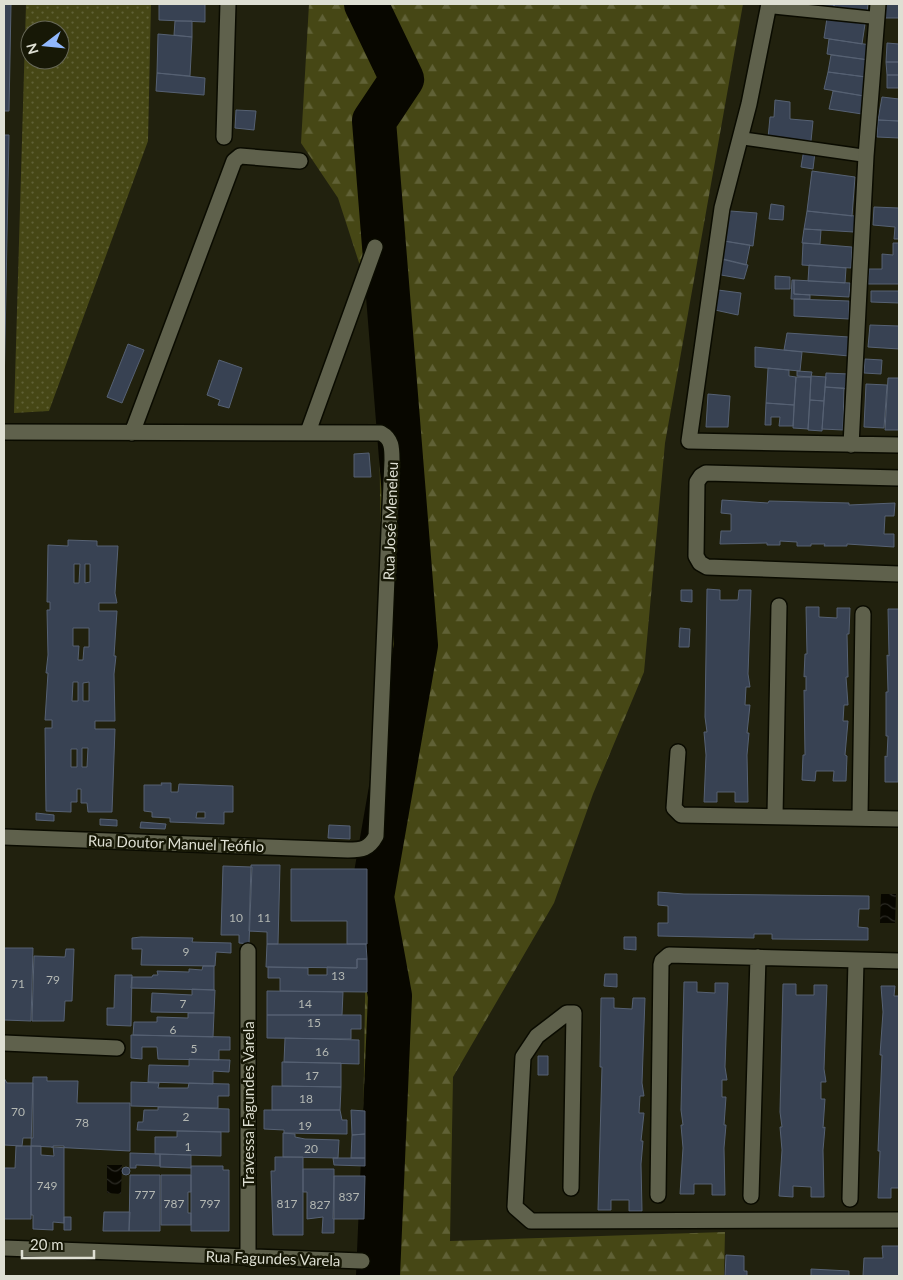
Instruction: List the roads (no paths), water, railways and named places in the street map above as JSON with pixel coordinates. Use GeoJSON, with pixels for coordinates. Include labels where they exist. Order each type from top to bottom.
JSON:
{"type":"FeatureCollection","features":[{"type":"Feature","properties":{"kind":"street"},"geometry":{"type":"LineString","coordinates":[[224,137],[228,4]]}},
{"type":"Feature","properties":{"kind":"street"},"geometry":{"type":"LineString","coordinates":[[769,6],[740,138],[722,208],[689,441],[899,445]]}},
{"type":"Feature","properties":{"kind":"street"},"geometry":{"type":"LineString","coordinates":[[851,445],[866,156],[877,11]]}},
{"type":"Feature","properties":{"kind":"street"},"geometry":{"type":"LineString","coordinates":[[132,434],[234,161],[240,156],[300,161]]}},
{"type":"Feature","properties":{"kind":"street"},"geometry":{"type":"LineString","coordinates":[[308,432],[375,247]]}},
{"type":"Feature","properties":{"kind":"street","name":"Rua José Meneleu"},"geometry":{"type":"LineString","coordinates":[[4,432],[132,434],[308,432],[381,433],[387,436],[392,446],[376,836],[370,846],[362,850],[348,850]]}},
{"type":"Feature","properties":{"kind":"street"},"geometry":{"type":"LineString","coordinates":[[899,478],[706,473],[697,482],[696,556],[700,563],[707,567],[899,574]]}},
{"type":"Feature","properties":{"kind":"street"},"geometry":{"type":"LineString","coordinates":[[775,816],[779,606]]}},
{"type":"Feature","properties":{"kind":"street"},"geometry":{"type":"LineString","coordinates":[[860,818],[863,614]]}},
{"type":"Feature","properties":{"kind":"street"},"geometry":{"type":"LineString","coordinates":[[678,752],[674,808],[681,815],[899,819]]}},
{"type":"Feature","properties":{"kind":"street","name":"Rua Doutor Manuel Teófilo"},"geometry":{"type":"LineString","coordinates":[[4,837],[348,850]]}},
{"type":"Feature","properties":{"kind":"street","name":"Travessa Fagundes Varela"},"geometry":{"type":"LineString","coordinates":[[248,951],[248,1258]]}},
{"type":"Feature","properties":{"kind":"street"},"geometry":{"type":"LineString","coordinates":[[658,1195],[662,961],[669,955],[899,961]]}},
{"type":"Feature","properties":{"kind":"street"},"geometry":{"type":"LineString","coordinates":[[751,1196],[758,957]]}},
{"type":"Feature","properties":{"kind":"street"},"geometry":{"type":"LineString","coordinates":[[850,1199],[856,961]]}},
{"type":"Feature","properties":{"kind":"street"},"geometry":{"type":"LineString","coordinates":[[571,1188],[574,1013],[567,1013],[537,1036],[523,1057],[515,1207],[531,1221],[899,1220]]}},
{"type":"Feature","properties":{"kind":"street"},"geometry":{"type":"LineString","coordinates":[[4,1043],[117,1048]]}},
{"type":"Feature","properties":{"kind":"street","name":"Rua Fagundes Varela"},"geometry":{"type":"LineString","coordinates":[[4,1248],[362,1262]]}},
{"type":"Feature","properties":{"kind":"lane"},"geometry":{"type":"LineString","coordinates":[[769,6],[877,11]]}},
{"type":"Feature","properties":{"kind":"lane"},"geometry":{"type":"LineString","coordinates":[[740,138],[866,156]]}},
{"type":"Feature","properties":{"kind":"water"},"geometry":{"type":"Polygon","coordinates":[[[881,894],[896,894],[895,923],[880,923],[881,894]]]}},
{"type":"Feature","properties":{"kind":"water"},"geometry":{"type":"Polygon","coordinates":[[[107,1165],[122,1165],[121,1194],[107,1193],[107,1165]]]}},
{"type":"Feature","properties":{"kind":"waterway"},"geometry":{"type":"LineString","coordinates":[[366,4],[402,79],[374,121],[416,645],[372,897],[390,996],[378,1276]]}}]}
